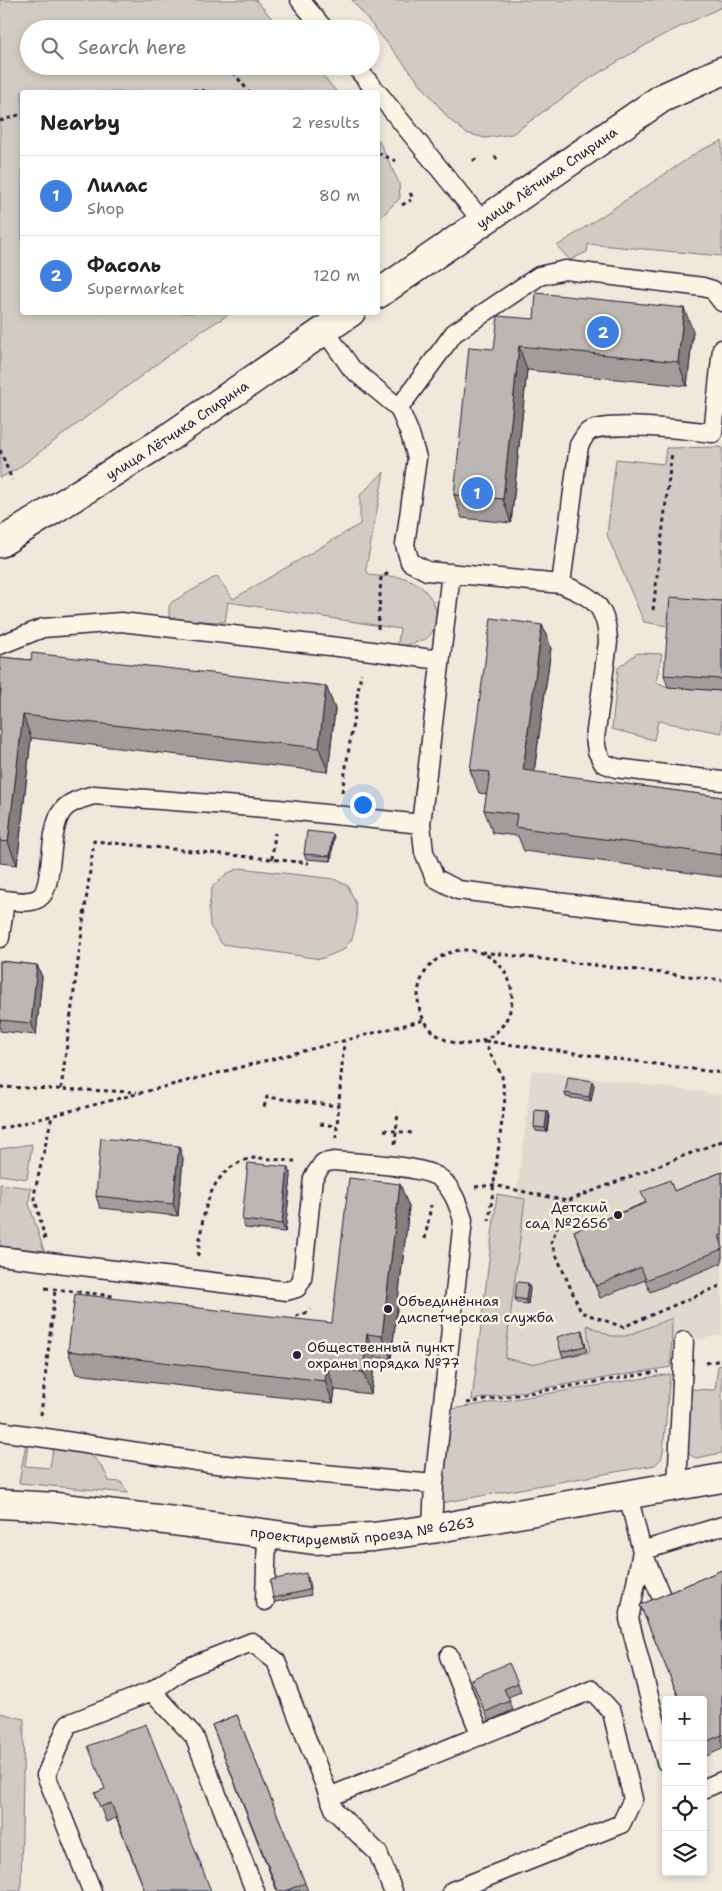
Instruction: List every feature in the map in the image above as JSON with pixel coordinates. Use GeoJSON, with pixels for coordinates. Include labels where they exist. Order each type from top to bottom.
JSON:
{"type":"FeatureCollection","features":[{"type":"Feature","properties":{"kind":"street","name":"улица Лётчика Спирина"},"geometry":{"type":"LineString","coordinates":[[380,293],[662,98],[722,71]]}},
{"type":"Feature","properties":{"kind":"street","name":"улица Лётчика Спирина"},"geometry":{"type":"LineString","coordinates":[[0,543],[168,438],[348,315]]}},
{"type":"Feature","properties":{"kind":"street","name":"проектируемый проезд № 6263"},"geometry":{"type":"LineString","coordinates":[[0,1504],[66,1508],[314,1540],[372,1537],[432,1529],[722,1478]]}},
{"type":"Feature","properties":{"kind":"lane"},"geometry":{"type":"LineString","coordinates":[[300,0],[317,20]]}},
{"type":"Feature","properties":{"kind":"lane"},"geometry":{"type":"LineString","coordinates":[[362,75],[375,90]]}},
{"type":"Feature","properties":{"kind":"lane"},"geometry":{"type":"LineString","coordinates":[[380,97],[482,221]]}},
{"type":"Feature","properties":{"kind":"lane"},"geometry":{"type":"LineString","coordinates":[[399,408],[454,333],[538,276],[565,270],[703,287],[712,290],[722,302]]}},
{"type":"Feature","properties":{"kind":"lane"},"geometry":{"type":"LineString","coordinates":[[325,331],[352,369],[399,408],[410,434],[417,458],[405,544],[410,562],[427,572],[561,584],[586,595],[597,604],[607,629],[608,642],[595,738],[597,751],[603,764],[616,768],[722,781]]}},
{"type":"Feature","properties":{"kind":"lane"},"geometry":{"type":"LineString","coordinates":[[561,584],[579,445],[588,432],[603,427],[674,428],[713,432],[722,349]]}},
{"type":"Feature","properties":{"kind":"lane"},"geometry":{"type":"LineString","coordinates":[[451,573],[421,824],[424,852],[435,878],[458,890],[722,922]]}},
{"type":"Feature","properties":{"kind":"lane"},"geometry":{"type":"LineString","coordinates":[[0,645],[43,628],[121,622],[440,660]]}},
{"type":"Feature","properties":{"kind":"lane"},"geometry":{"type":"LineString","coordinates":[[0,938],[3,900],[29,901],[41,897],[47,887],[56,822],[63,809],[78,800],[94,795],[278,808],[421,824]]}},
{"type":"Feature","properties":{"kind":"lane"},"geometry":{"type":"LineString","coordinates":[[0,1256],[287,1291],[297,1288],[302,1279],[313,1178],[328,1162],[426,1171],[440,1178],[450,1189],[458,1203],[462,1220],[434,1484],[432,1529]]}},
{"type":"Feature","properties":{"kind":"lane"},"geometry":{"type":"LineString","coordinates":[[677,1486],[684,1341]]}},
{"type":"Feature","properties":{"kind":"lane"},"geometry":{"type":"LineString","coordinates":[[0,1431],[216,1464],[434,1484]]}},
{"type":"Feature","properties":{"kind":"lane"},"geometry":{"type":"LineString","coordinates":[[628,1495],[642,1551],[666,1608]]}},
{"type":"Feature","properties":{"kind":"lane"},"geometry":{"type":"LineString","coordinates":[[642,1551],[722,1526]]}},
{"type":"Feature","properties":{"kind":"lane"},"geometry":{"type":"LineString","coordinates":[[265,1602],[267,1534]]}},
{"type":"Feature","properties":{"kind":"lane"},"geometry":{"type":"LineString","coordinates":[[642,1551],[629,1619],[662,1747]]}},
{"type":"Feature","properties":{"kind":"lane"},"geometry":{"type":"LineString","coordinates":[[92,1891],[46,1775],[68,1724],[152,1691],[184,1669],[252,1642],[276,1661],[334,1811],[378,1853],[393,1891]]}},
{"type":"Feature","properties":{"kind":"lane"},"geometry":{"type":"LineString","coordinates":[[449,1656],[481,1736]]}},
{"type":"Feature","properties":{"kind":"lane"},"geometry":{"type":"LineString","coordinates":[[329,1797],[592,1690],[612,1712],[633,1799],[621,1824],[452,1891]]}},
{"type":"Feature","properties":{"kind":"lane"},"geometry":{"type":"LineString","coordinates":[[152,1691],[194,1736],[255,1891]]}},
{"type":"Feature","properties":{"kind":"lane"},"geometry":{"type":"LineString","coordinates":[[707,1787],[722,1781]]}},
{"type":"Feature","properties":{"kind":"path"},"geometry":{"type":"LineString","coordinates":[[235,75],[247,90]]}},
{"type":"Feature","properties":{"kind":"path"},"geometry":{"type":"LineString","coordinates":[[0,121],[20,115]]}},
{"type":"Feature","properties":{"kind":"path"},"geometry":{"type":"LineString","coordinates":[[380,154],[396,161]]}},
{"type":"Feature","properties":{"kind":"path"},"geometry":{"type":"LineString","coordinates":[[495,156],[498,162]]}},
{"type":"Feature","properties":{"kind":"path"},"geometry":{"type":"LineString","coordinates":[[473,161],[477,158]]}},
{"type":"Feature","properties":{"kind":"path"},"geometry":{"type":"LineString","coordinates":[[402,205],[412,199],[410,193]]}},
{"type":"Feature","properties":{"kind":"path"},"geometry":{"type":"LineString","coordinates":[[653,610],[674,428]]}},
{"type":"Feature","properties":{"kind":"path"},"geometry":{"type":"LineString","coordinates":[[0,450],[12,480]]}},
{"type":"Feature","properties":{"kind":"path"},"geometry":{"type":"LineString","coordinates":[[338,815],[369,651],[378,625],[381,577],[410,562]]}},
{"type":"Feature","properties":{"kind":"path"},"geometry":{"type":"LineString","coordinates":[[61,1089],[94,841],[309,863]]}},
{"type":"Feature","properties":{"kind":"path"},"geometry":{"type":"LineString","coordinates":[[468,950],[483,954],[497,962],[507,974],[512,989],[512,1005],[507,1020],[497,1032],[483,1040],[468,1044],[453,1042],[439,1036],[424,1020],[420,1009],[421,983],[428,969],[439,958],[453,952],[468,950],[722,980]]}},
{"type":"Feature","properties":{"kind":"path"},"geometry":{"type":"LineString","coordinates":[[0,1129],[424,1020]]}},
{"type":"Feature","properties":{"kind":"path"},"geometry":{"type":"LineString","coordinates":[[483,1040],[722,1072]]}},
{"type":"Feature","properties":{"kind":"path"},"geometry":{"type":"LineString","coordinates":[[195,1279],[203,1213],[214,1186],[228,1169],[249,1158],[328,1162],[337,1126],[344,1042]]}},
{"type":"Feature","properties":{"kind":"path"},"geometry":{"type":"LineString","coordinates":[[0,1087],[140,1092]]}},
{"type":"Feature","properties":{"kind":"path"},"geometry":{"type":"LineString","coordinates":[[264,1107],[266,1097],[338,1106]]}},
{"type":"Feature","properties":{"kind":"path"},"geometry":{"type":"LineString","coordinates":[[392,1167],[398,1112]]}},
{"type":"Feature","properties":{"kind":"path"},"geometry":{"type":"LineString","coordinates":[[46,1242],[34,1194],[52,1116]]}},
{"type":"Feature","properties":{"kind":"path"},"geometry":{"type":"LineString","coordinates":[[320,1124],[337,1126]]}},
{"type":"Feature","properties":{"kind":"path"},"geometry":{"type":"LineString","coordinates":[[384,1130],[412,1133]]}},
{"type":"Feature","properties":{"kind":"path"},"geometry":{"type":"LineString","coordinates":[[450,1189],[493,1185],[567,1201],[722,1141]]}},
{"type":"Feature","properties":{"kind":"path"},"geometry":{"type":"LineString","coordinates":[[567,1201],[551,1243],[581,1312],[623,1327],[722,1285]]}},
{"type":"Feature","properties":{"kind":"path"},"geometry":{"type":"LineString","coordinates":[[41,1416],[55,1290]]}},
{"type":"Feature","properties":{"kind":"path"},"geometry":{"type":"LineString","coordinates":[[466,1403],[722,1360]]}},
{"type":"Feature","properties":{"kind":"shaded area"},"geometry":{"type":"Polygon","coordinates":[[[0,0],[256,0],[273,20],[20,20],[20,75],[322,75],[335,90],[20,90],[20,315],[228,315],[197,334],[17,469],[0,478],[0,0]]]}},
{"type":"Feature","properties":{"kind":"shaded area"},"geometry":{"type":"Polygon","coordinates":[[[352,0],[722,0],[722,7],[661,36],[592,77],[512,134],[485,138],[466,133],[449,119],[380,34],[380,20],[368,20],[352,0]]]}},
{"type":"Feature","properties":{"kind":"shaded area"},"geometry":{"type":"Polygon","coordinates":[[[722,141],[722,256],[588,244],[587,252],[570,260],[557,246],[701,150],[722,141]]]}},
{"type":"Feature","properties":{"kind":"shaded area"},"geometry":{"type":"Polygon","coordinates":[[[380,143],[399,183],[400,198],[380,218],[380,143]]]}},
{"type":"Feature","properties":{"kind":"shaded area"},"geometry":{"type":"Polygon","coordinates":[[[722,447],[722,612],[673,627],[644,622],[607,535],[616,459],[664,464],[666,448],[722,447]]]}},
{"type":"Feature","properties":{"kind":"shaded area"},"geometry":{"type":"Polygon","coordinates":[[[384,472],[366,569],[369,575],[408,579],[423,589],[434,604],[436,613],[436,622],[427,638],[397,648],[400,629],[228,602],[225,622],[169,620],[169,606],[172,602],[217,576],[233,599],[360,524],[360,495],[384,472]]]}},
{"type":"Feature","properties":{"kind":"shaded area"},"geometry":{"type":"Polygon","coordinates":[[[637,653],[662,654],[656,682],[668,687],[722,691],[722,733],[658,721],[654,740],[612,729],[618,668],[637,653]]]}},
{"type":"Feature","properties":{"kind":"shaded area"},"geometry":{"type":"Polygon","coordinates":[[[240,868],[334,879],[348,886],[356,904],[357,919],[352,939],[343,950],[320,959],[222,944],[210,926],[209,908],[212,887],[226,874],[240,868]]]}},
{"type":"Feature","properties":{"kind":"shaded area","name":"Детский сад №2656"},"geometry":{"type":"Polygon","coordinates":[[[532,1070],[722,1095],[722,1335],[496,1371],[532,1070]]]}},
{"type":"Feature","properties":{"kind":"shaded area"},"geometry":{"type":"Polygon","coordinates":[[[32,1144],[27,1179],[0,1175],[0,1149],[32,1144]]]}},
{"type":"Feature","properties":{"kind":"shaded area"},"geometry":{"type":"Polygon","coordinates":[[[0,1184],[31,1188],[29,1204],[44,1251],[0,1246],[0,1184]]]}},
{"type":"Feature","properties":{"kind":"shaded area"},"geometry":{"type":"Polygon","coordinates":[[[497,1194],[525,1199],[505,1358],[531,1364],[590,1352],[587,1325],[611,1336],[626,1336],[672,1318],[671,1367],[472,1400],[497,1194]]]}},
{"type":"Feature","properties":{"kind":"shaded area"},"geometry":{"type":"Polygon","coordinates":[[[722,1365],[722,1453],[696,1458],[690,1455],[686,1449],[689,1389],[715,1390],[718,1366],[722,1365]]]}},
{"type":"Feature","properties":{"kind":"shaded area"},"geometry":{"type":"Polygon","coordinates":[[[670,1374],[663,1452],[661,1459],[655,1465],[441,1503],[445,1410],[670,1374]]]}},
{"type":"Feature","properties":{"kind":"shaded area"},"geometry":{"type":"Polygon","coordinates":[[[26,1443],[28,1443],[25,1466],[50,1468],[53,1449],[88,1454],[99,1463],[109,1481],[121,1482],[128,1493],[19,1483],[26,1443]]]}},
{"type":"Feature","properties":{"kind":"shaded area"},"geometry":{"type":"Polygon","coordinates":[[[0,1713],[24,1719],[21,1891],[0,1891],[0,1713]]]}},
{"type":"Feature","properties":{"kind":"building"},"geometry":{"type":"Polygon","coordinates":[[[536,293],[684,308],[678,362],[519,346],[503,499],[454,495],[469,347],[494,349],[498,316],[534,319],[536,293]]]}},
{"type":"Feature","properties":{"kind":"building"},"geometry":{"type":"Polygon","coordinates":[[[670,597],[722,601],[722,679],[664,675],[670,597]]]}},
{"type":"Feature","properties":{"kind":"building"},"geometry":{"type":"Polygon","coordinates":[[[491,618],[542,625],[523,770],[722,797],[722,855],[515,827],[517,814],[484,810],[490,772],[470,770],[491,618]]]}},
{"type":"Feature","properties":{"kind":"building"},"geometry":{"type":"Polygon","coordinates":[[[32,653],[326,686],[319,748],[23,715],[8,842],[0,841],[0,657],[31,660],[32,653]]]}},
{"type":"Feature","properties":{"kind":"building"},"geometry":{"type":"Polygon","coordinates":[[[307,831],[333,834],[330,856],[304,854],[307,831]]]}},
{"type":"Feature","properties":{"kind":"building"},"geometry":{"type":"Polygon","coordinates":[[[0,961],[37,965],[31,1023],[0,1020],[0,961]]]}},
{"type":"Feature","properties":{"kind":"building"},"geometry":{"type":"Polygon","coordinates":[[[568,1077],[592,1081],[589,1097],[565,1093],[568,1077]]]}},
{"type":"Feature","properties":{"kind":"building"},"geometry":{"type":"Polygon","coordinates":[[[535,1110],[547,1111],[545,1128],[534,1127],[535,1110]]]}},
{"type":"Feature","properties":{"kind":"building"},"geometry":{"type":"Polygon","coordinates":[[[101,1138],[179,1146],[173,1204],[96,1196],[101,1138]]]}},
{"type":"Feature","properties":{"kind":"building"},"geometry":{"type":"Polygon","coordinates":[[[248,1163],[288,1167],[282,1224],[242,1220],[248,1163]]]}},
{"type":"Feature","properties":{"kind":"building"},"geometry":{"type":"Polygon","coordinates":[[[722,1172],[722,1235],[719,1236],[722,1249],[646,1280],[641,1267],[596,1286],[574,1231],[646,1203],[641,1192],[670,1180],[674,1191],[722,1172]]]}},
{"type":"Feature","properties":{"kind":"building"},"geometry":{"type":"Polygon","coordinates":[[[349,1178],[400,1184],[382,1336],[367,1334],[363,1372],[327,1367],[325,1381],[68,1351],[75,1294],[332,1323],[349,1178]]]}},
{"type":"Feature","properties":{"kind":"building"},"geometry":{"type":"Polygon","coordinates":[[[517,1282],[528,1283],[526,1300],[515,1298],[517,1282]]]}},
{"type":"Feature","properties":{"kind":"building"},"geometry":{"type":"Polygon","coordinates":[[[582,1330],[585,1346],[561,1352],[557,1337],[582,1330]]]}},
{"type":"Feature","properties":{"kind":"building"},"geometry":{"type":"Polygon","coordinates":[[[722,1570],[722,1735],[707,1741],[707,1696],[678,1696],[640,1605],[722,1570]]]}},
{"type":"Feature","properties":{"kind":"building"},"geometry":{"type":"Polygon","coordinates":[[[306,1573],[309,1590],[273,1598],[270,1580],[306,1573]]]}},
{"type":"Feature","properties":{"kind":"building"},"geometry":{"type":"Polygon","coordinates":[[[509,1663],[518,1683],[504,1689],[510,1701],[485,1712],[471,1679],[509,1663]]]}},
{"type":"Feature","properties":{"kind":"building"},"geometry":{"type":"Polygon","coordinates":[[[237,1715],[305,1883],[285,1891],[278,1891],[212,1725],[237,1715]]]}},
{"type":"Feature","properties":{"kind":"building"},"geometry":{"type":"Polygon","coordinates":[[[146,1724],[211,1891],[145,1891],[111,1803],[100,1807],[95,1793],[105,1789],[88,1746],[146,1724]]]}},
{"type":"Feature","properties":{"kind":"place","name":"Фасоль"},"geometry":{"type":"Point","coordinates":[603,332]}},
{"type":"Feature","properties":{"kind":"place","name":"Лилас"},"geometry":{"type":"Point","coordinates":[477,493]}},
{"type":"Feature","properties":{"kind":"place","name":"Детский сад №2656"},"geometry":{"type":"Point","coordinates":[618,1215]}},
{"type":"Feature","properties":{"kind":"place","name":"Объединённая диспетчерская служба"},"geometry":{"type":"Point","coordinates":[388,1309]}},
{"type":"Feature","properties":{"kind":"place","name":"Общественный пункт охраны порядка №77"},"geometry":{"type":"Point","coordinates":[297,1355]}}]}
